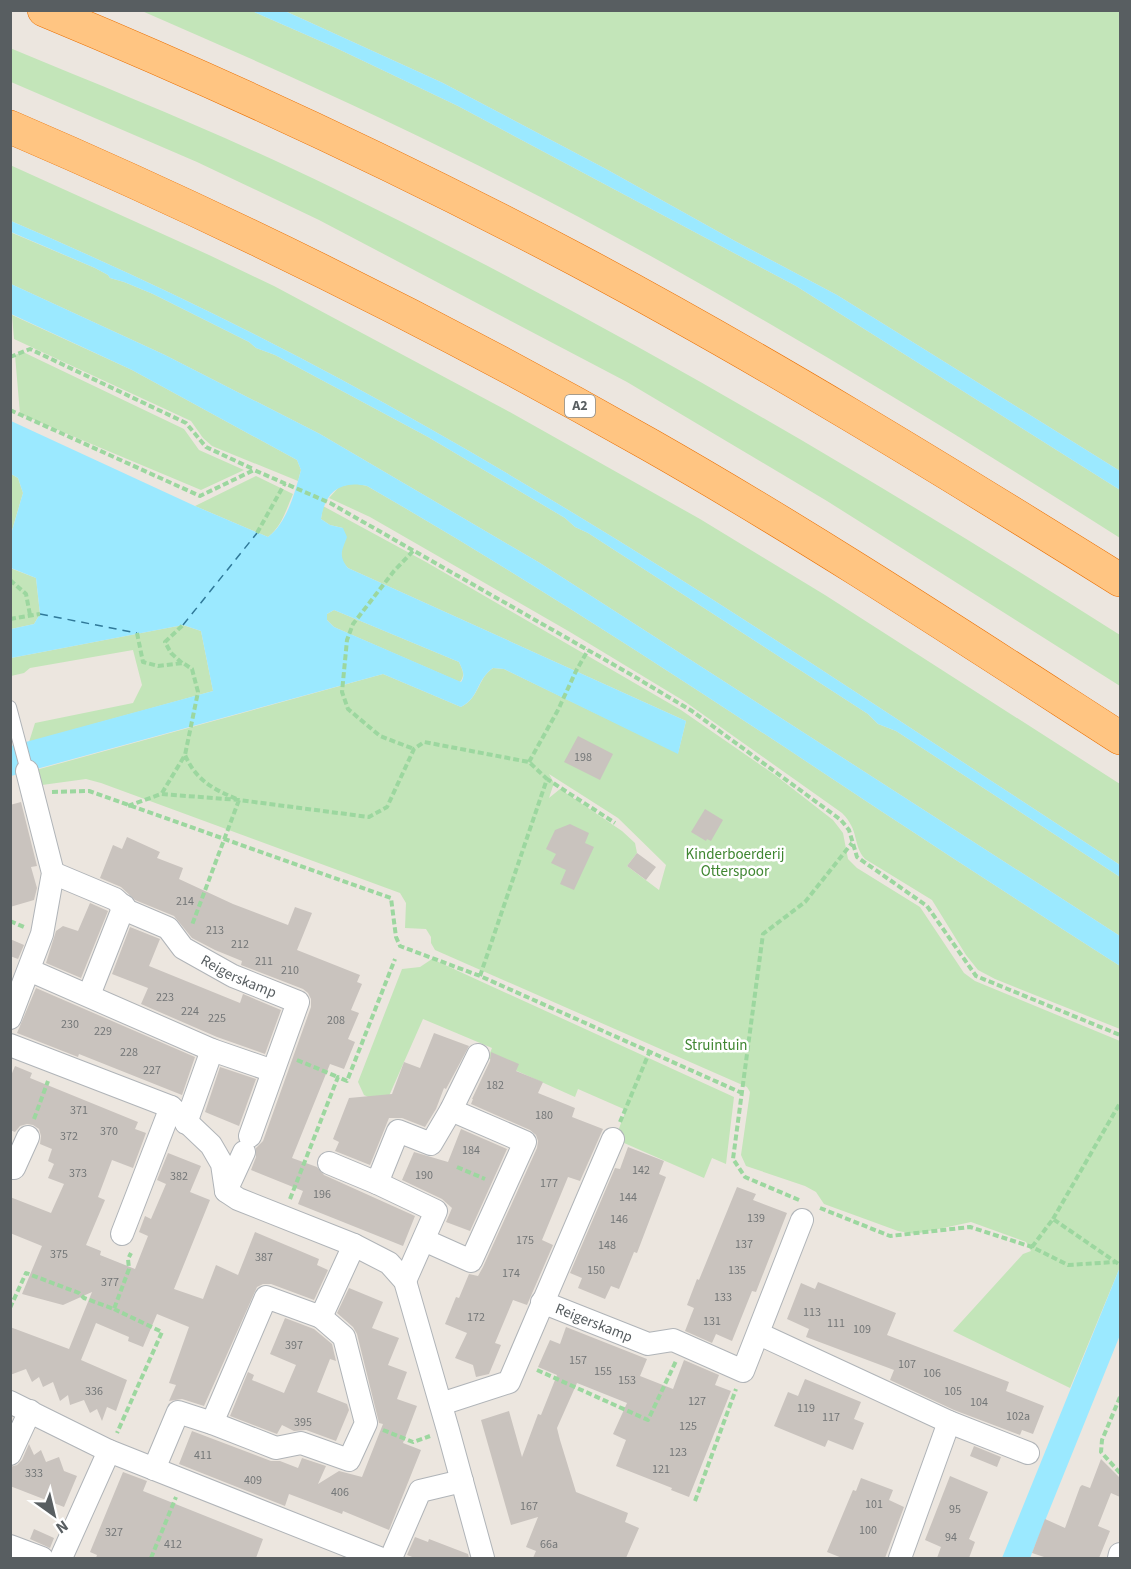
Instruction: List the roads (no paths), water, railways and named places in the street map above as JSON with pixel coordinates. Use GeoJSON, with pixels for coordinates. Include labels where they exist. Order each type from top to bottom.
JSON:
{"type":"FeatureCollection","features":[{"type":"Feature","properties":{"kind":"highway"},"geometry":{"type":"LineString","coordinates":[[44,10],[224,87],[466,203],[568,256],[786,377],[953,476],[1120,580]]}},
{"type":"Feature","properties":{"kind":"highway","name":"A2"},"geometry":{"type":"LineString","coordinates":[[10,127],[263,241],[525,376],[720,486],[855,568],[1120,738]]}},
{"type":"Feature","properties":{"kind":"street"},"geometry":{"type":"LineString","coordinates":[[10,1018],[42,934],[53,873],[27,771]]}},
{"type":"Feature","properties":{"kind":"street","name":"Reigerskamp"},"geometry":{"type":"LineString","coordinates":[[53,873],[115,899],[128,911],[168,928],[183,948],[233,976],[298,1002],[247,1144],[226,1191]]}},
{"type":"Feature","properties":{"kind":"street"},"geometry":{"type":"LineString","coordinates":[[89,995],[124,906]]}},
{"type":"Feature","properties":{"kind":"street"},"geometry":{"type":"LineString","coordinates":[[29,970],[212,1050],[276,1062]]}},
{"type":"Feature","properties":{"kind":"street"},"geometry":{"type":"LineString","coordinates":[[10,1045],[178,1115],[212,1146],[222,1164],[226,1191],[238,1199],[354,1245],[390,1263],[405,1281],[483,1558]]}},
{"type":"Feature","properties":{"kind":"street"},"geometry":{"type":"LineString","coordinates":[[122,1234],[178,1115],[212,1050]]}},
{"type":"Feature","properties":{"kind":"street"},"geometry":{"type":"LineString","coordinates":[[377,1183],[398,1131],[431,1144],[478,1054]]}},
{"type":"Feature","properties":{"kind":"street"},"geometry":{"type":"LineString","coordinates":[[424,1240],[471,1261],[525,1142],[450,1110]]}},
{"type":"Feature","properties":{"kind":"street"},"geometry":{"type":"LineString","coordinates":[[10,1167],[14,1168],[28,1137]]}},
{"type":"Feature","properties":{"kind":"street","name":"Reigerskamp"},"geometry":{"type":"LineString","coordinates":[[441,1404],[509,1382],[613,1139]]}},
{"type":"Feature","properties":{"kind":"street"},"geometry":{"type":"LineString","coordinates":[[329,1163],[436,1210],[405,1281]]}},
{"type":"Feature","properties":{"kind":"street"},"geometry":{"type":"LineString","coordinates":[[807,1209],[759,1334],[950,1422],[1028,1453]]}},
{"type":"Feature","properties":{"kind":"street"},"geometry":{"type":"LineString","coordinates":[[321,1317],[354,1245]]}},
{"type":"Feature","properties":{"kind":"street"},"geometry":{"type":"LineString","coordinates":[[154,1469],[178,1412],[276,1448],[301,1443],[349,1460],[366,1423],[344,1337],[321,1317],[266,1297],[212,1423]]}},
{"type":"Feature","properties":{"kind":"street","name":"Reigerskamp"},"geometry":{"type":"LineString","coordinates":[[542,1302],[648,1344],[673,1340],[743,1371],[759,1334]]}},
{"type":"Feature","properties":{"kind":"street"},"geometry":{"type":"LineString","coordinates":[[10,1454],[20,1406],[109,1451],[379,1558]]}},
{"type":"Feature","properties":{"kind":"street"},"geometry":{"type":"LineString","coordinates":[[900,1558],[950,1422]]}},
{"type":"Feature","properties":{"kind":"street"},"geometry":{"type":"LineString","coordinates":[[61,1558],[109,1451]]}},
{"type":"Feature","properties":{"kind":"street"},"geometry":{"type":"LineString","coordinates":[[391,1558],[420,1491],[462,1481]]}},
{"type":"Feature","properties":{"kind":"street"},"geometry":{"type":"LineString","coordinates":[[10,1546],[42,1558]]}},
{"type":"Feature","properties":{"kind":"street"},"geometry":{"type":"LineString","coordinates":[[1119,1558],[1120,1554]]}},
{"type":"Feature","properties":{"kind":"lane"},"geometry":{"type":"LineString","coordinates":[[10,708],[27,771]]}},
{"type":"Feature","properties":{"kind":"water"},"geometry":{"type":"Polygon","coordinates":[[[252,11],[285,11],[443,83],[837,295],[1120,471],[1120,490],[796,286],[458,106],[252,11]]]}},
{"type":"Feature","properties":{"kind":"water"},"geometry":{"type":"Polygon","coordinates":[[[11,221],[117,268],[274,344],[516,478],[777,641],[1120,865],[1120,877],[896,731],[878,724],[868,714],[588,533],[575,527],[565,518],[428,437],[275,355],[256,348],[249,342],[153,294],[110,278],[95,268],[11,232],[11,221]]]}},
{"type":"Feature","properties":{"kind":"water"},"geometry":{"type":"Polygon","coordinates":[[[11,284],[165,355],[320,434],[540,563],[1120,936],[1120,966],[627,644],[433,524],[367,486],[349,485],[335,490],[323,510],[321,519],[330,525],[343,528],[347,537],[342,556],[348,568],[686,721],[678,754],[504,669],[493,668],[472,698],[461,707],[383,674],[11,776],[11,746],[213,691],[201,631],[183,625],[11,658],[11,629],[34,624],[40,614],[36,578],[11,568],[11,534],[23,493],[18,478],[11,474],[11,421],[268,537],[275,531],[285,515],[301,470],[297,460],[132,370],[11,314],[11,284]],[[334,610],[327,614],[327,620],[334,627],[461,682],[463,674],[459,662],[334,610]]]}},
{"type":"Feature","properties":{"kind":"water"},"geometry":{"type":"Polygon","coordinates":[[[1120,1267],[1120,1335],[1030,1558],[1002,1558],[1120,1267]]]}},
{"type":"Feature","properties":{"kind":"park label","name":"Kinderboerderij Otterspoor"},"geometry":{"type":"Point","coordinates":[735,862]}},
{"type":"Feature","properties":{"kind":"park label","name":"Struintuin"},"geometry":{"type":"Point","coordinates":[716,1045]}}]}
